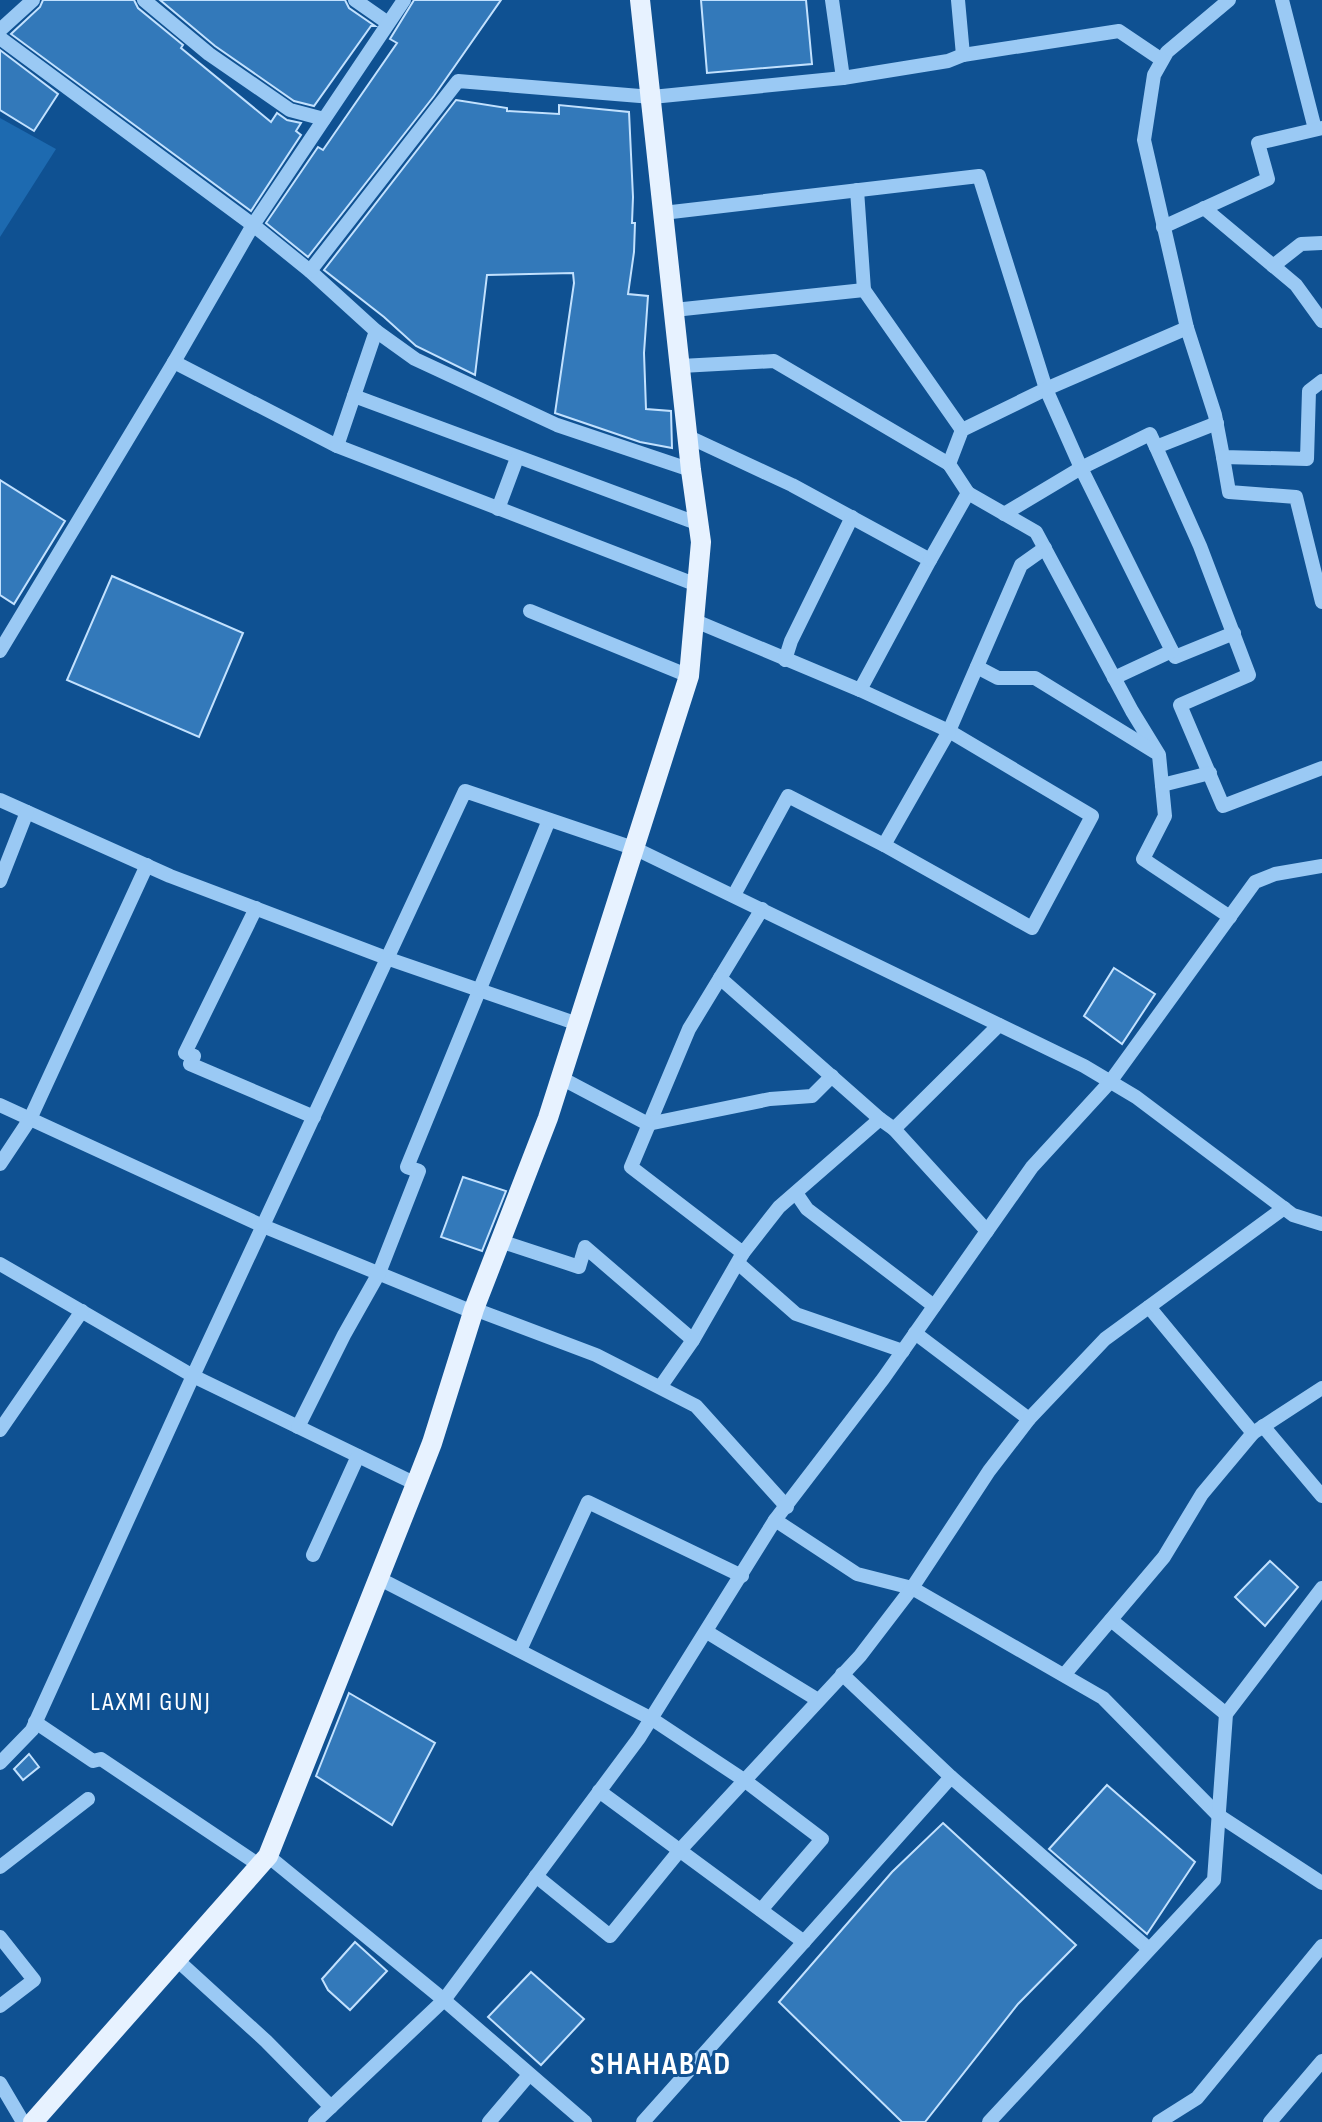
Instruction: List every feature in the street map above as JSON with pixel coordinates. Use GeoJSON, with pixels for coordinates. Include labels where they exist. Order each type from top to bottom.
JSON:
{"type":"FeatureCollection","features":[{"type":"Feature","properties":{"kind":"main road"},"geometry":{"type":"LineString","coordinates":[[33,2122],[264,1861],[432,1443],[474,1311],[561,1078],[689,676],[701,542],[640,0]]}},
{"type":"Feature","properties":{"kind":"street"},"geometry":{"type":"LineString","coordinates":[[0,30],[33,0]]}},
{"type":"Feature","properties":{"kind":"street"},"geometry":{"type":"LineString","coordinates":[[144,0],[209,54],[290,110],[324,119]]}},
{"type":"Feature","properties":{"kind":"street"},"geometry":{"type":"LineString","coordinates":[[355,0],[388,23]]}},
{"type":"Feature","properties":{"kind":"street"},"geometry":{"type":"LineString","coordinates":[[0,651],[253,225],[404,0]]}},
{"type":"Feature","properties":{"kind":"street"},"geometry":{"type":"LineString","coordinates":[[832,0],[843,78]]}},
{"type":"Feature","properties":{"kind":"street"},"geometry":{"type":"LineString","coordinates":[[958,0],[963,55]]}},
{"type":"Feature","properties":{"kind":"street"},"geometry":{"type":"LineString","coordinates":[[1229,0],[1167,52],[1162,60],[1154,75],[1144,140],[1187,328],[1217,423],[1229,492],[1296,497],[1322,602]]}},
{"type":"Feature","properties":{"kind":"street"},"geometry":{"type":"LineString","coordinates":[[1163,227],[1268,179],[1258,143],[1319,129],[1282,0]]}},
{"type":"Feature","properties":{"kind":"street"},"geometry":{"type":"LineString","coordinates":[[310,271],[458,81],[652,97],[843,78],[948,61],[963,55],[1119,31],[1162,60]]}},
{"type":"Feature","properties":{"kind":"street"},"geometry":{"type":"LineString","coordinates":[[0,38],[253,225],[376,331],[415,359],[557,425],[691,470]]}},
{"type":"Feature","properties":{"kind":"street"},"geometry":{"type":"LineString","coordinates":[[663,213],[979,176],[1046,389],[1081,468],[1175,657],[1234,633]]}},
{"type":"Feature","properties":{"kind":"street"},"geometry":{"type":"LineString","coordinates":[[857,190],[864,290],[962,430]]}},
{"type":"Feature","properties":{"kind":"street"},"geometry":{"type":"LineString","coordinates":[[1204,208],[1296,285],[1322,321]]}},
{"type":"Feature","properties":{"kind":"street"},"geometry":{"type":"LineString","coordinates":[[1273,266],[1301,244],[1322,243]]}},
{"type":"Feature","properties":{"kind":"street"},"geometry":{"type":"LineString","coordinates":[[674,310],[864,290]]}},
{"type":"Feature","properties":{"kind":"street"},"geometry":{"type":"LineString","coordinates":[[949,464],[962,430],[1046,389],[1187,328]]}},
{"type":"Feature","properties":{"kind":"street"},"geometry":{"type":"LineString","coordinates":[[337,446],[376,331]]}},
{"type":"Feature","properties":{"kind":"street"},"geometry":{"type":"LineString","coordinates":[[681,366],[774,361],[949,464],[968,493],[1036,532],[1159,755],[1165,816],[1143,859],[1230,917]]}},
{"type":"Feature","properties":{"kind":"street"},"geometry":{"type":"LineString","coordinates":[[174,362],[337,446],[697,585]]}},
{"type":"Feature","properties":{"kind":"street"},"geometry":{"type":"LineString","coordinates":[[1223,457],[1307,459],[1309,391],[1322,381]]}},
{"type":"Feature","properties":{"kind":"street"},"geometry":{"type":"LineString","coordinates":[[354,396],[699,524]]}},
{"type":"Feature","properties":{"kind":"street"},"geometry":{"type":"LineString","coordinates":[[1156,447],[1217,423]]}},
{"type":"Feature","properties":{"kind":"street"},"geometry":{"type":"LineString","coordinates":[[1004,514],[1081,468],[1150,434],[1200,546],[1249,675],[1180,705],[1223,806],[1322,768]]}},
{"type":"Feature","properties":{"kind":"street"},"geometry":{"type":"LineString","coordinates":[[689,437],[792,485],[930,560]]}},
{"type":"Feature","properties":{"kind":"street"},"geometry":{"type":"LineString","coordinates":[[498,509],[517,458]]}},
{"type":"Feature","properties":{"kind":"street"},"geometry":{"type":"LineString","coordinates":[[860,690],[968,493]]}},
{"type":"Feature","properties":{"kind":"street"},"geometry":{"type":"LineString","coordinates":[[785,660],[791,641],[852,517]]}},
{"type":"Feature","properties":{"kind":"street"},"geometry":{"type":"LineString","coordinates":[[884,845],[949,731],[1021,565],[1045,548]]}},
{"type":"Feature","properties":{"kind":"street"},"geometry":{"type":"LineString","coordinates":[[530,611],[689,676]]}},
{"type":"Feature","properties":{"kind":"street"},"geometry":{"type":"LineString","coordinates":[[693,620],[949,731],[1092,816],[1032,928],[884,845],[788,796],[734,895]]}},
{"type":"Feature","properties":{"kind":"street"},"geometry":{"type":"LineString","coordinates":[[1114,678],[1172,651]]}},
{"type":"Feature","properties":{"kind":"street"},"geometry":{"type":"LineString","coordinates":[[977,667],[998,678],[1035,678],[1159,755]]}},
{"type":"Feature","properties":{"kind":"street"},"geometry":{"type":"LineString","coordinates":[[1162,785],[1210,773]]}},
{"type":"Feature","properties":{"kind":"street"},"geometry":{"type":"LineString","coordinates":[[0,1763],[32,1730],[465,791],[636,849],[1084,1066],[1136,1097],[1293,1215],[1322,1224]]}},
{"type":"Feature","properties":{"kind":"street"},"geometry":{"type":"LineString","coordinates":[[0,800],[147,865],[256,908],[389,959],[578,1024]]}},
{"type":"Feature","properties":{"kind":"street"},"geometry":{"type":"LineString","coordinates":[[0,881],[27,812]]}},
{"type":"Feature","properties":{"kind":"street"},"geometry":{"type":"LineString","coordinates":[[298,1427],[379,1273],[419,1171],[407,1167],[549,820]]}},
{"type":"Feature","properties":{"kind":"street"},"geometry":{"type":"LineString","coordinates":[[0,1164],[30,1119],[147,865]]}},
{"type":"Feature","properties":{"kind":"street"},"geometry":{"type":"LineString","coordinates":[[315,2122],[444,2000],[652,1719],[775,1520],[903,1351],[1032,1167],[1110,1082],[1255,882],[1275,874],[1322,866]]}},
{"type":"Feature","properties":{"kind":"street"},"geometry":{"type":"LineString","coordinates":[[256,908],[185,1053],[194,1056],[190,1064],[314,1117]]}},
{"type":"Feature","properties":{"kind":"street"},"geometry":{"type":"LineString","coordinates":[[762,909],[689,1029],[631,1167],[741,1259],[796,1314],[903,1351]]}},
{"type":"Feature","properties":{"kind":"street"},"geometry":{"type":"LineString","coordinates":[[720,978],[894,1129],[987,1231]]}},
{"type":"Feature","properties":{"kind":"street"},"geometry":{"type":"LineString","coordinates":[[894,1129],[999,1025]]}},
{"type":"Feature","properties":{"kind":"street"},"geometry":{"type":"LineString","coordinates":[[561,1078],[648,1124],[770,1099],[812,1096],[832,1076]]}},
{"type":"Feature","properties":{"kind":"street"},"geometry":{"type":"LineString","coordinates":[[0,1105],[263,1226],[474,1311],[596,1355],[661,1386],[696,1406],[787,1507]]}},
{"type":"Feature","properties":{"kind":"street"},"geometry":{"type":"LineString","coordinates":[[661,1386],[693,1340],[741,1259],[779,1207],[880,1119]]}},
{"type":"Feature","properties":{"kind":"street"},"geometry":{"type":"LineString","coordinates":[[796,1193],[807,1209],[934,1306]]}},
{"type":"Feature","properties":{"kind":"street"},"geometry":{"type":"LineString","coordinates":[[536,1876],[610,1936],[680,1850],[842,1674],[912,1588],[989,1471],[1029,1419],[1105,1339],[1284,1208]]}},
{"type":"Feature","properties":{"kind":"street"},"geometry":{"type":"LineString","coordinates":[[500,1241],[579,1267],[585,1247],[693,1340]]}},
{"type":"Feature","properties":{"kind":"street"},"geometry":{"type":"LineString","coordinates":[[0,1264],[193,1376],[416,1484]]}},
{"type":"Feature","properties":{"kind":"street"},"geometry":{"type":"LineString","coordinates":[[1149,1307],[1258,1430],[1322,1496]]}},
{"type":"Feature","properties":{"kind":"street"},"geometry":{"type":"LineString","coordinates":[[0,1430],[82,1311]]}},
{"type":"Feature","properties":{"kind":"street"},"geometry":{"type":"LineString","coordinates":[[915,1333],[1029,1419]]}},
{"type":"Feature","properties":{"kind":"street"},"geometry":{"type":"LineString","coordinates":[[1064,1675],[1164,1557],[1202,1494],[1258,1430],[1322,1388]]}},
{"type":"Feature","properties":{"kind":"street"},"geometry":{"type":"LineString","coordinates":[[313,1555],[358,1456]]}},
{"type":"Feature","properties":{"kind":"street"},"geometry":{"type":"LineString","coordinates":[[520,1650],[588,1502],[742,1576]]}},
{"type":"Feature","properties":{"kind":"street"},"geometry":{"type":"LineString","coordinates":[[775,1520],[857,1574],[912,1588],[1103,1698],[1218,1815],[1322,1883]]}},
{"type":"Feature","properties":{"kind":"street"},"geometry":{"type":"LineString","coordinates":[[378,1578],[652,1719],[744,1780],[822,1839],[761,1910]]}},
{"type":"Feature","properties":{"kind":"street"},"geometry":{"type":"LineString","coordinates":[[989,2122],[1214,1880],[1226,1714],[1322,1588]]}},
{"type":"Feature","properties":{"kind":"street"},"geometry":{"type":"LineString","coordinates":[[1111,1620],[1226,1714]]}},
{"type":"Feature","properties":{"kind":"street"},"geometry":{"type":"LineString","coordinates":[[707,1632],[818,1700]]}},
{"type":"Feature","properties":{"kind":"street"},"geometry":{"type":"LineString","coordinates":[[842,1674],[951,1777],[1149,1949]]}},
{"type":"Feature","properties":{"kind":"street"},"geometry":{"type":"LineString","coordinates":[[35,1722],[93,1761],[101,1759],[264,1861],[444,2000],[579,2120]]}},
{"type":"Feature","properties":{"kind":"street"},"geometry":{"type":"LineString","coordinates":[[643,2122],[951,1777]]}},
{"type":"Feature","properties":{"kind":"street"},"geometry":{"type":"LineString","coordinates":[[599,1791],[804,1942]]}},
{"type":"Feature","properties":{"kind":"street"},"geometry":{"type":"LineString","coordinates":[[0,1867],[88,1799]]}},
{"type":"Feature","properties":{"kind":"street"},"geometry":{"type":"LineString","coordinates":[[0,1937],[34,1980],[0,2006]]}},
{"type":"Feature","properties":{"kind":"street"},"geometry":{"type":"LineString","coordinates":[[1159,2122],[1197,2098],[1322,1946]]}},
{"type":"Feature","properties":{"kind":"street"},"geometry":{"type":"LineString","coordinates":[[176,1959],[266,2041],[331,2107]]}},
{"type":"Feature","properties":{"kind":"street"},"geometry":{"type":"LineString","coordinates":[[1270,2122],[1322,2061]]}},
{"type":"Feature","properties":{"kind":"street"},"geometry":{"type":"LineString","coordinates":[[489,2122],[529,2075]]}},
{"type":"Feature","properties":{"kind":"street"},"geometry":{"type":"LineString","coordinates":[[0,2083],[23,2122]]}},
{"type":"Feature","properties":{"kind":"shaded area"},"geometry":{"type":"Polygon","coordinates":[[[0,118],[56,149],[0,237],[0,118]]]}},
{"type":"Feature","properties":{"kind":"building"},"geometry":{"type":"Polygon","coordinates":[[[43,0],[134,0],[138,8],[183,45],[181,48],[271,122],[277,113],[287,120],[301,123],[296,131],[301,135],[251,211],[11,34],[40,7],[43,0]]]}},
{"type":"Feature","properties":{"kind":"building"},"geometry":{"type":"Polygon","coordinates":[[[160,0],[345,0],[349,8],[375,26],[371,26],[314,106],[294,101],[215,46],[160,0]]]}},
{"type":"Feature","properties":{"kind":"building"},"geometry":{"type":"Polygon","coordinates":[[[414,0],[501,0],[434,96],[308,257],[266,223],[318,147],[323,150],[397,43],[390,39],[414,0]]]}},
{"type":"Feature","properties":{"kind":"building"},"geometry":{"type":"Polygon","coordinates":[[[701,0],[806,0],[812,64],[707,73],[701,0]]]}},
{"type":"Feature","properties":{"kind":"building"},"geometry":{"type":"Polygon","coordinates":[[[0,50],[58,94],[34,131],[0,110],[0,50]]]}},
{"type":"Feature","properties":{"kind":"building"},"geometry":{"type":"Polygon","coordinates":[[[456,100],[507,108],[507,111],[559,114],[559,105],[629,112],[632,223],[635,223],[628,294],[648,296],[644,353],[646,409],[671,411],[672,448],[640,442],[555,413],[573,273],[487,275],[475,375],[416,346],[324,270],[456,100]]]}},
{"type":"Feature","properties":{"kind":"building"},"geometry":{"type":"Polygon","coordinates":[[[0,480],[65,521],[14,604],[0,595],[0,480]]]}},
{"type":"Feature","properties":{"kind":"building"},"geometry":{"type":"Polygon","coordinates":[[[112,576],[243,633],[199,737],[67,680],[112,576]]]}},
{"type":"Feature","properties":{"kind":"building"},"geometry":{"type":"Polygon","coordinates":[[[1114,968],[1155,994],[1122,1044],[1084,1016],[1114,968]]]}},
{"type":"Feature","properties":{"kind":"building"},"geometry":{"type":"Polygon","coordinates":[[[463,1177],[506,1191],[482,1251],[441,1237],[463,1177]]]}},
{"type":"Feature","properties":{"kind":"building"},"geometry":{"type":"Polygon","coordinates":[[[1270,1561],[1298,1587],[1265,1626],[1235,1597],[1270,1561]]]}},
{"type":"Feature","properties":{"kind":"building"},"geometry":{"type":"Polygon","coordinates":[[[349,1693],[435,1743],[392,1825],[316,1776],[349,1693]]]}},
{"type":"Feature","properties":{"kind":"building"},"geometry":{"type":"Polygon","coordinates":[[[29,1754],[39,1767],[23,1780],[14,1769],[29,1754]]]}},
{"type":"Feature","properties":{"kind":"building"},"geometry":{"type":"Polygon","coordinates":[[[1107,1785],[1195,1862],[1147,1934],[1049,1849],[1107,1785]]]}},
{"type":"Feature","properties":{"kind":"building"},"geometry":{"type":"Polygon","coordinates":[[[943,1823],[1076,1945],[1018,2004],[925,2122],[902,2122],[779,2002],[892,1872],[943,1823]]]}},
{"type":"Feature","properties":{"kind":"building"},"geometry":{"type":"Polygon","coordinates":[[[355,1942],[387,1971],[350,2010],[328,1990],[322,1979],[355,1942]]]}},
{"type":"Feature","properties":{"kind":"building"},"geometry":{"type":"Polygon","coordinates":[[[531,1972],[584,2019],[541,2065],[488,2017],[531,1972]]]}},
{"type":"Feature","properties":{"kind":"district","name":"LAXMI GUNJ"},"geometry":{"type":"Point","coordinates":[151,1702]}},
{"type":"Feature","properties":{"kind":"district","name":"SHAHABAD"},"geometry":{"type":"Point","coordinates":[661,2064]}}]}
